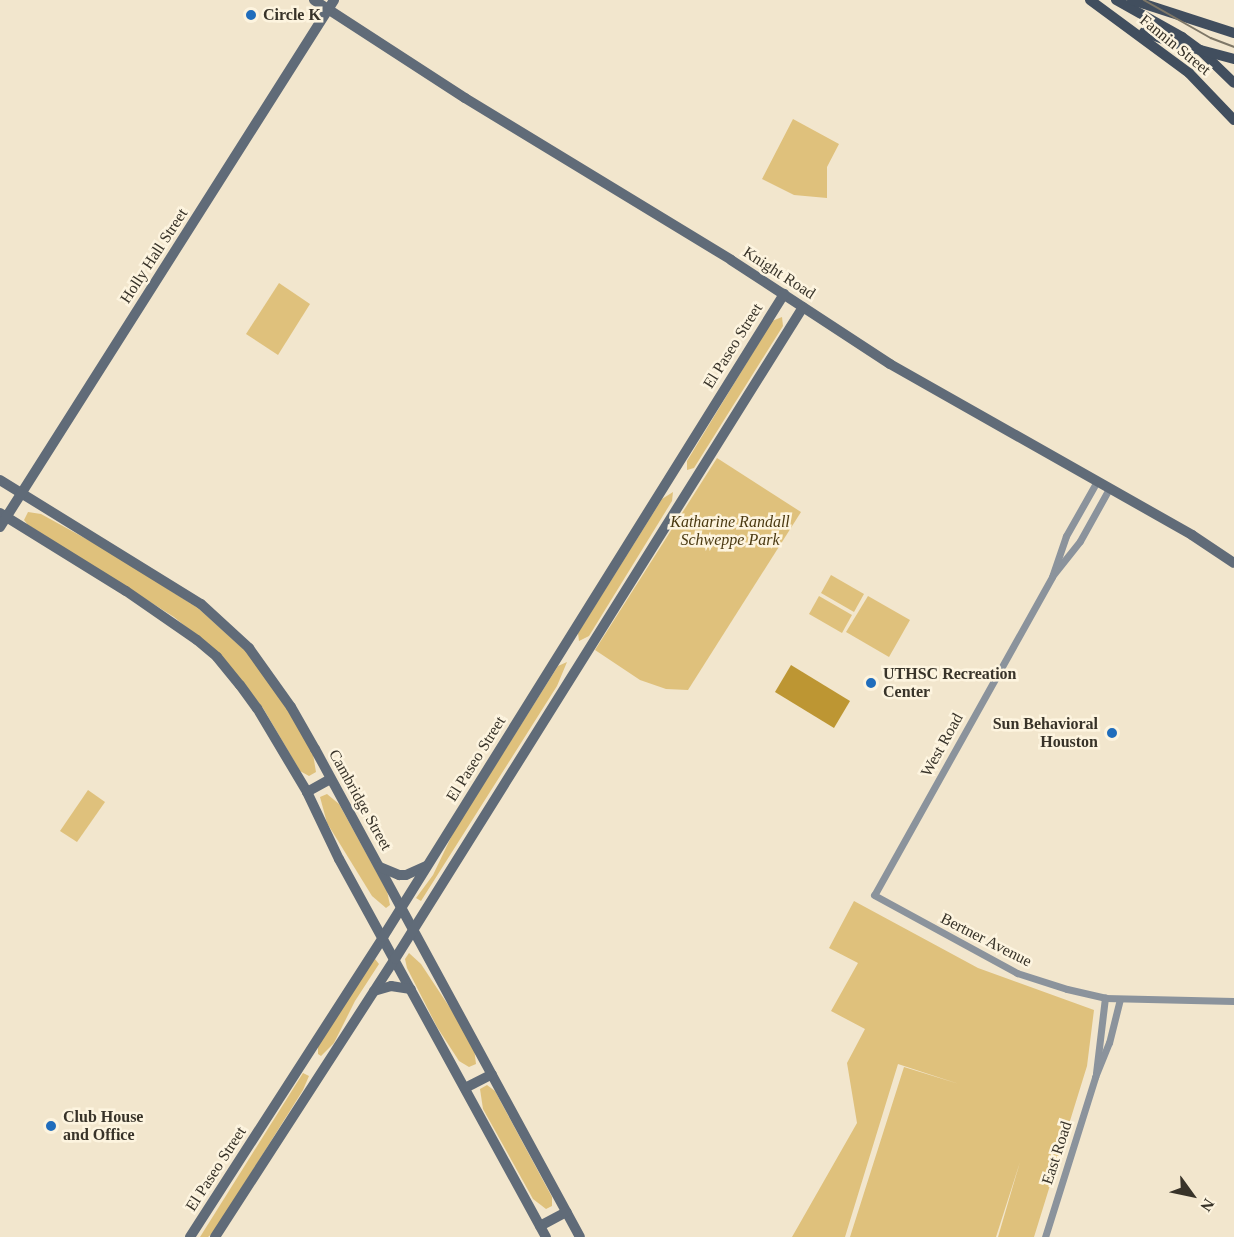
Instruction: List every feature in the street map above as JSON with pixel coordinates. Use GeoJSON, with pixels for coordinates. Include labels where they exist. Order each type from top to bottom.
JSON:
{"type":"FeatureCollection","features":[{"type":"Feature","properties":{"kind":"main road","name":"Fannin Street"},"geometry":{"type":"LineString","coordinates":[[1090,0],[1189,73],[1234,120]]}},
{"type":"Feature","properties":{"kind":"main road","name":"Fannin Street"},"geometry":{"type":"LineString","coordinates":[[1116,0],[1200,50],[1234,83]]}},
{"type":"Feature","properties":{"kind":"main road"},"geometry":{"type":"LineString","coordinates":[[1132,0],[1234,33]]}},
{"type":"Feature","properties":{"kind":"main road"},"geometry":{"type":"LineString","coordinates":[[1124,23],[1155,37],[1234,59]]}},
{"type":"Feature","properties":{"kind":"street","name":"Knight Road"},"geometry":{"type":"LineString","coordinates":[[314,0],[331,5],[465,98],[784,294],[890,364],[1234,562]]}},
{"type":"Feature","properties":{"kind":"street","name":"Holly Hall Street"},"geometry":{"type":"LineString","coordinates":[[0,527],[3,515],[22,493],[331,5]]}},
{"type":"Feature","properties":{"kind":"street","name":"El Paseo Street"},"geometry":{"type":"LineString","coordinates":[[190,1237],[305,1061],[784,294]]}},
{"type":"Feature","properties":{"kind":"street"},"geometry":{"type":"LineString","coordinates":[[215,1237],[395,959],[581,658],[803,307]]}},
{"type":"Feature","properties":{"kind":"street"},"geometry":{"type":"LineString","coordinates":[[668,478],[687,490]]}},
{"type":"Feature","properties":{"kind":"street","name":"Cambridge Street"},"geometry":{"type":"LineString","coordinates":[[0,480],[201,604],[249,648],[291,707],[580,1237]]}},
{"type":"Feature","properties":{"kind":"street","name":"West Road"},"geometry":{"type":"LineString","coordinates":[[1052,577],[1066,536],[1096,483]]}},
{"type":"Feature","properties":{"kind":"street","name":"West Road"},"geometry":{"type":"LineString","coordinates":[[874,895],[1052,577],[1080,541],[1109,489]]}},
{"type":"Feature","properties":{"kind":"street"},"geometry":{"type":"LineString","coordinates":[[3,515],[126,591],[217,657],[257,708],[307,792],[339,859],[546,1237]]}},
{"type":"Feature","properties":{"kind":"street"},"geometry":{"type":"LineString","coordinates":[[566,643],[581,658]]}},
{"type":"Feature","properties":{"kind":"street"},"geometry":{"type":"LineString","coordinates":[[307,792],[330,778]]}},
{"type":"Feature","properties":{"kind":"street"},"geometry":{"type":"LineString","coordinates":[[380,867],[406,875],[420,871],[430,861]]}},
{"type":"Feature","properties":{"kind":"street","name":"Bertner Avenue"},"geometry":{"type":"LineString","coordinates":[[874,895],[1017,973],[1105,998],[1234,1001]]}},
{"type":"Feature","properties":{"kind":"street"},"geometry":{"type":"LineString","coordinates":[[374,991],[391,987],[411,989]]}},
{"type":"Feature","properties":{"kind":"street","name":"East Road"},"geometry":{"type":"LineString","coordinates":[[1095,1077],[1105,998]]}},
{"type":"Feature","properties":{"kind":"street","name":"East Road"},"geometry":{"type":"LineString","coordinates":[[1044,1237],[1095,1077],[1109,1043],[1120,999]]}},
{"type":"Feature","properties":{"kind":"street"},"geometry":{"type":"LineString","coordinates":[[305,1061],[322,1072]]}},
{"type":"Feature","properties":{"kind":"street"},"geometry":{"type":"LineString","coordinates":[[465,1088],[492,1074]]}},
{"type":"Feature","properties":{"kind":"street"},"geometry":{"type":"LineString","coordinates":[[540,1227],[566,1212]]}},
{"type":"Feature","properties":{"kind":"green space"},"geometry":{"type":"Polygon","coordinates":[[[793,119],[839,144],[827,167],[827,198],[794,195],[762,179],[793,119]]]}},
{"type":"Feature","properties":{"kind":"green space"},"geometry":{"type":"Polygon","coordinates":[[[279,283],[310,304],[278,355],[246,334],[279,283]]]}},
{"type":"Feature","properties":{"kind":"green space"},"geometry":{"type":"Polygon","coordinates":[[[782,317],[783,326],[694,468],[687,470],[687,461],[772,321],[782,317]]]}},
{"type":"Feature","properties":{"kind":"green space","name":"Katharine Randall Schweppe Park"},"geometry":{"type":"Polygon","coordinates":[[[717,458],[801,512],[688,690],[666,689],[640,680],[595,650],[717,458]]]}},
{"type":"Feature","properties":{"kind":"green space"},"geometry":{"type":"Polygon","coordinates":[[[673,492],[672,501],[589,636],[579,641],[578,633],[662,499],[673,492]]]}},
{"type":"Feature","properties":{"kind":"green space"},"geometry":{"type":"Polygon","coordinates":[[[28,512],[41,514],[101,547],[198,608],[252,657],[274,686],[313,754],[316,772],[309,776],[300,771],[263,708],[220,655],[174,617],[28,525],[24,520],[28,512]]]}},
{"type":"Feature","properties":{"kind":"green space"},"geometry":{"type":"Polygon","coordinates":[[[831,575],[864,594],[854,612],[821,593],[831,575]]]}},
{"type":"Feature","properties":{"kind":"green space"},"geometry":{"type":"Polygon","coordinates":[[[819,596],[852,615],[842,633],[809,614],[819,596]]]}},
{"type":"Feature","properties":{"kind":"green space"},"geometry":{"type":"Polygon","coordinates":[[[868,596],[910,620],[889,657],[846,632],[868,596]]]}},
{"type":"Feature","properties":{"kind":"green space"},"geometry":{"type":"Polygon","coordinates":[[[567,662],[557,686],[421,901],[416,898],[433,875],[454,831],[558,666],[567,662]]]}},
{"type":"Feature","properties":{"kind":"green space"},"geometry":{"type":"Polygon","coordinates":[[[88,790],[105,802],[77,842],[60,831],[88,790]]]}},
{"type":"Feature","properties":{"kind":"green space"},"geometry":{"type":"Polygon","coordinates":[[[327,794],[339,804],[387,891],[390,905],[386,908],[372,896],[327,823],[320,797],[327,794]]]}},
{"type":"Feature","properties":{"kind":"green space"},"geometry":{"type":"Polygon","coordinates":[[[854,901],[978,968],[1094,1010],[1087,1066],[1034,1237],[998,1237],[1020,1162],[996,1237],[850,1237],[904,1067],[959,1084],[898,1064],[845,1237],[792,1237],[857,1123],[847,1063],[865,1029],[831,1011],[858,963],[829,948],[854,901]]]}},
{"type":"Feature","properties":{"kind":"green space"},"geometry":{"type":"Polygon","coordinates":[[[409,953],[421,964],[464,1029],[474,1048],[476,1064],[469,1067],[459,1061],[437,1027],[407,968],[405,959],[409,953]]]}},
{"type":"Feature","properties":{"kind":"green space"},"geometry":{"type":"Polygon","coordinates":[[[375,959],[379,964],[355,1001],[334,1043],[321,1056],[318,1054],[318,1046],[370,963],[375,959]]]}},
{"type":"Feature","properties":{"kind":"green space"},"geometry":{"type":"Polygon","coordinates":[[[303,1073],[309,1076],[303,1090],[226,1213],[214,1232],[208,1237],[200,1237],[303,1073]]]}},
{"type":"Feature","properties":{"kind":"green space"},"geometry":{"type":"Polygon","coordinates":[[[487,1085],[495,1091],[552,1197],[552,1206],[546,1209],[533,1199],[483,1109],[480,1089],[487,1085]]]}},
{"type":"Feature","properties":{"kind":"shaded area"},"geometry":{"type":"Polygon","coordinates":[[[791,665],[850,701],[834,728],[775,692],[791,665]]]}},
{"type":"Feature","properties":{"kind":"tram line"},"geometry":{"type":"LineString","coordinates":[[1144,0],[1211,38],[1234,47]]}},
{"type":"Feature","properties":{"kind":"place","name":"Circle K"},"geometry":{"type":"Point","coordinates":[251,15]}},
{"type":"Feature","properties":{"kind":"place","name":"UTHSC Recreation Center"},"geometry":{"type":"Point","coordinates":[871,683]}},
{"type":"Feature","properties":{"kind":"place","name":"Sun Behavioral Houston"},"geometry":{"type":"Point","coordinates":[1112,733]}},
{"type":"Feature","properties":{"kind":"place","name":"Club House and Office"},"geometry":{"type":"Point","coordinates":[51,1126]}}]}
